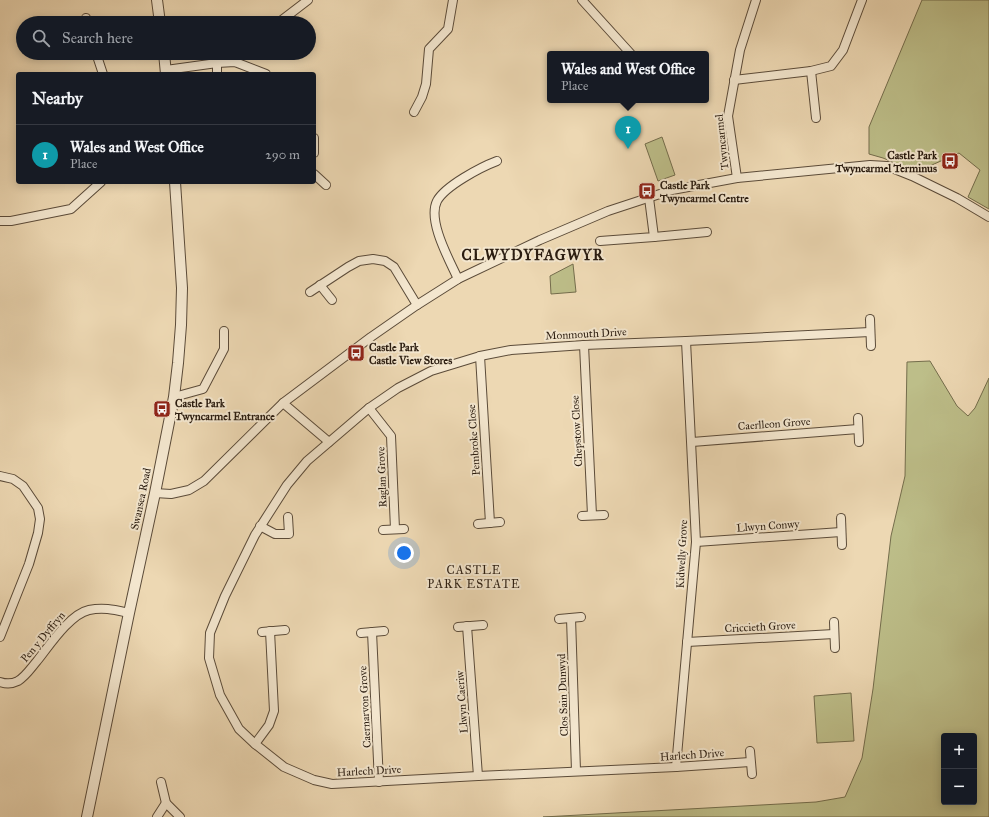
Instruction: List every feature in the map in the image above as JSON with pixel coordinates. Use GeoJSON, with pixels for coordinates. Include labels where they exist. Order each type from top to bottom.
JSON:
{"type":"FeatureCollection","features":[{"type":"Feature","properties":{"kind":"street"},"geometry":{"type":"LineString","coordinates":[[157,0],[159,16]]}},
{"type":"Feature","properties":{"kind":"street"},"geometry":{"type":"LineString","coordinates":[[287,16],[308,0]]}},
{"type":"Feature","properties":{"kind":"street"},"geometry":{"type":"LineString","coordinates":[[414,112],[422,97],[426,84],[429,49],[448,29],[453,0]]}},
{"type":"Feature","properties":{"kind":"street"},"geometry":{"type":"LineString","coordinates":[[582,0],[629,51]]}},
{"type":"Feature","properties":{"kind":"street","name":"Twyncarmel"},"geometry":{"type":"LineString","coordinates":[[737,178],[728,116],[740,50],[756,0]]}},
{"type":"Feature","properties":{"kind":"street"},"geometry":{"type":"LineString","coordinates":[[734,80],[811,71],[831,66],[843,50],[862,0]]}},
{"type":"Feature","properties":{"kind":"street"},"geometry":{"type":"LineString","coordinates":[[98,60],[102,72]]}},
{"type":"Feature","properties":{"kind":"street"},"geometry":{"type":"LineString","coordinates":[[165,60],[166,72],[217,63],[235,62],[261,72]]}},
{"type":"Feature","properties":{"kind":"street"},"geometry":{"type":"LineString","coordinates":[[217,63],[217,72]]}},
{"type":"Feature","properties":{"kind":"street"},"geometry":{"type":"LineString","coordinates":[[811,71],[816,118]]}},
{"type":"Feature","properties":{"kind":"street"},"geometry":{"type":"LineString","coordinates":[[458,279],[442,246],[436,225],[435,208],[441,196],[455,184],[477,170],[497,161]]}},
{"type":"Feature","properties":{"kind":"street"},"geometry":{"type":"LineString","coordinates":[[155,493],[171,494],[189,490],[204,481],[283,403],[371,337],[458,279],[540,240],[608,211],[672,190],[737,178],[870,165],[887,166],[912,176],[956,198],[989,217]]}},
{"type":"Feature","properties":{"kind":"street"},"geometry":{"type":"LineString","coordinates":[[316,176],[326,185]]}},
{"type":"Feature","properties":{"kind":"street"},"geometry":{"type":"LineString","coordinates":[[0,221],[11,221],[71,209],[99,184]]}},
{"type":"Feature","properties":{"kind":"street","name":"Swansea Road"},"geometry":{"type":"LineString","coordinates":[[87,817],[174,397],[181,325],[182,288],[175,184]]}},
{"type":"Feature","properties":{"kind":"street"},"geometry":{"type":"LineString","coordinates":[[649,198],[654,237]]}},
{"type":"Feature","properties":{"kind":"street"},"geometry":{"type":"LineString","coordinates":[[600,240],[707,232]]}},
{"type":"Feature","properties":{"kind":"street"},"geometry":{"type":"LineString","coordinates":[[310,292],[359,261],[373,259],[385,262],[394,267],[417,305]]}},
{"type":"Feature","properties":{"kind":"street"},"geometry":{"type":"LineString","coordinates":[[320,285],[332,300]]}},
{"type":"Feature","properties":{"kind":"street"},"geometry":{"type":"LineString","coordinates":[[870,319],[871,346]]}},
{"type":"Feature","properties":{"kind":"street"},"geometry":{"type":"LineString","coordinates":[[174,397],[203,389],[224,349],[224,331]]}},
{"type":"Feature","properties":{"kind":"street","name":"Monmouth Drive"},"geometry":{"type":"LineString","coordinates":[[329,442],[369,408],[398,388],[431,370],[480,356],[511,350],[584,345],[870,332]]}},
{"type":"Feature","properties":{"kind":"street","name":"Kidwelly Grove"},"geometry":{"type":"LineString","coordinates":[[676,767],[696,542],[686,341]]}},
{"type":"Feature","properties":{"kind":"street","name":"Chepstow Close"},"geometry":{"type":"LineString","coordinates":[[584,345],[592,515]]}},
{"type":"Feature","properties":{"kind":"street","name":"Pembroke Close"},"geometry":{"type":"LineString","coordinates":[[480,356],[490,523]]}},
{"type":"Feature","properties":{"kind":"street"},"geometry":{"type":"LineString","coordinates":[[283,403],[329,442]]}},
{"type":"Feature","properties":{"kind":"street","name":"Raglan Grove"},"geometry":{"type":"LineString","coordinates":[[369,408],[391,436],[395,529]]}},
{"type":"Feature","properties":{"kind":"street"},"geometry":{"type":"LineString","coordinates":[[858,418],[859,442]]}},
{"type":"Feature","properties":{"kind":"street","name":"Caerlleon Grove"},"geometry":{"type":"LineString","coordinates":[[692,442],[858,429]]}},
{"type":"Feature","properties":{"kind":"street","name":"Harlech Drive"},"geometry":{"type":"LineString","coordinates":[[329,442],[307,461],[287,485],[260,526],[248,548],[210,633],[209,658],[220,696],[239,729],[284,767],[314,780],[332,784],[750,762]]}},
{"type":"Feature","properties":{"kind":"street"},"geometry":{"type":"LineString","coordinates":[[0,476],[13,479],[23,486],[38,508],[40,519],[38,533],[29,564],[0,638]]}},
{"type":"Feature","properties":{"kind":"street"},"geometry":{"type":"LineString","coordinates":[[582,516],[604,515]]}},
{"type":"Feature","properties":{"kind":"street"},"geometry":{"type":"LineString","coordinates":[[260,526],[275,534],[289,534],[288,517]]}},
{"type":"Feature","properties":{"kind":"street"},"geometry":{"type":"LineString","coordinates":[[841,518],[842,545]]}},
{"type":"Feature","properties":{"kind":"street"},"geometry":{"type":"LineString","coordinates":[[478,524],[500,522]]}},
{"type":"Feature","properties":{"kind":"street"},"geometry":{"type":"LineString","coordinates":[[384,530],[404,528]]}},
{"type":"Feature","properties":{"kind":"street","name":"Llwyn Conwy"},"geometry":{"type":"LineString","coordinates":[[696,542],[841,532]]}},
{"type":"Feature","properties":{"kind":"street","name":"Pen y Dyffryn"},"geometry":{"type":"LineString","coordinates":[[0,682],[6,684],[17,681],[26,674],[73,618],[88,610],[107,608],[129,613]]}},
{"type":"Feature","properties":{"kind":"street"},"geometry":{"type":"LineString","coordinates":[[559,619],[582,617]]}},
{"type":"Feature","properties":{"kind":"street","name":"Clos Sain Dunwyd"},"geometry":{"type":"LineString","coordinates":[[571,618],[576,771]]}},
{"type":"Feature","properties":{"kind":"street"},"geometry":{"type":"LineString","coordinates":[[834,622],[835,648]]}},
{"type":"Feature","properties":{"kind":"street"},"geometry":{"type":"LineString","coordinates":[[458,627],[483,625]]}},
{"type":"Feature","properties":{"kind":"street","name":"Llwyn Caeriw"},"geometry":{"type":"LineString","coordinates":[[468,626],[478,776]]}},
{"type":"Feature","properties":{"kind":"street"},"geometry":{"type":"LineString","coordinates":[[255,744],[269,725],[274,711],[266,631],[285,630]]}},
{"type":"Feature","properties":{"kind":"street"},"geometry":{"type":"LineString","coordinates":[[360,633],[384,631]]}},
{"type":"Feature","properties":{"kind":"street","name":"Caernarvon Grove"},"geometry":{"type":"LineString","coordinates":[[372,632],[379,782]]}},
{"type":"Feature","properties":{"kind":"street","name":"Criccieth Grove"},"geometry":{"type":"LineString","coordinates":[[687,642],[834,634]]}},
{"type":"Feature","properties":{"kind":"street"},"geometry":{"type":"LineString","coordinates":[[750,751],[752,774]]}},
{"type":"Feature","properties":{"kind":"street"},"geometry":{"type":"LineString","coordinates":[[161,782],[166,803],[180,817]]}},
{"type":"Feature","properties":{"kind":"street"},"geometry":{"type":"LineString","coordinates":[[157,817],[166,803]]}},
{"type":"Feature","properties":{"kind":"green space"},"geometry":{"type":"Polygon","coordinates":[[[922,0],[989,0],[989,209],[968,197],[980,170],[959,153],[916,172],[883,158],[869,154],[869,127],[922,0]]]}},
{"type":"Feature","properties":{"kind":"green space"},"geometry":{"type":"Polygon","coordinates":[[[662,137],[675,175],[658,181],[645,144],[662,137]]]}},
{"type":"Feature","properties":{"kind":"green space"},"geometry":{"type":"Polygon","coordinates":[[[573,264],[576,292],[551,294],[550,276],[573,264]]]}},
{"type":"Feature","properties":{"kind":"green space"},"geometry":{"type":"Polygon","coordinates":[[[930,361],[957,406],[968,416],[975,408],[989,378],[989,817],[543,817],[816,802],[845,797],[862,758],[873,689],[891,536],[905,476],[907,362],[930,361]]]}},
{"type":"Feature","properties":{"kind":"green space"},"geometry":{"type":"Polygon","coordinates":[[[851,693],[854,741],[817,743],[814,696],[851,693]]]}},
{"type":"Feature","properties":{"kind":"place","name":"Wales and West Office"},"geometry":{"type":"Point","coordinates":[628,149]}},
{"type":"Feature","properties":{"kind":"place","name":"Castle Park Twyncarmel Terminus"},"geometry":{"type":"Point","coordinates":[950,161]}},
{"type":"Feature","properties":{"kind":"place","name":"Castle Park Twyncarmel Centre"},"geometry":{"type":"Point","coordinates":[647,191]}},
{"type":"Feature","properties":{"kind":"place","name":"Castle Park Castle View Stores"},"geometry":{"type":"Point","coordinates":[356,353]}},
{"type":"Feature","properties":{"kind":"place","name":"Castle Park Twyncarmel Entrance"},"geometry":{"type":"Point","coordinates":[162,409]}},
{"type":"Feature","properties":{"kind":"district","name":"CLWYDYFAGWYR"},"geometry":{"type":"Point","coordinates":[533,255]}},
{"type":"Feature","properties":{"kind":"district","name":"CASTLE PARK ESTATE"},"geometry":{"type":"Point","coordinates":[474,577]}}]}
